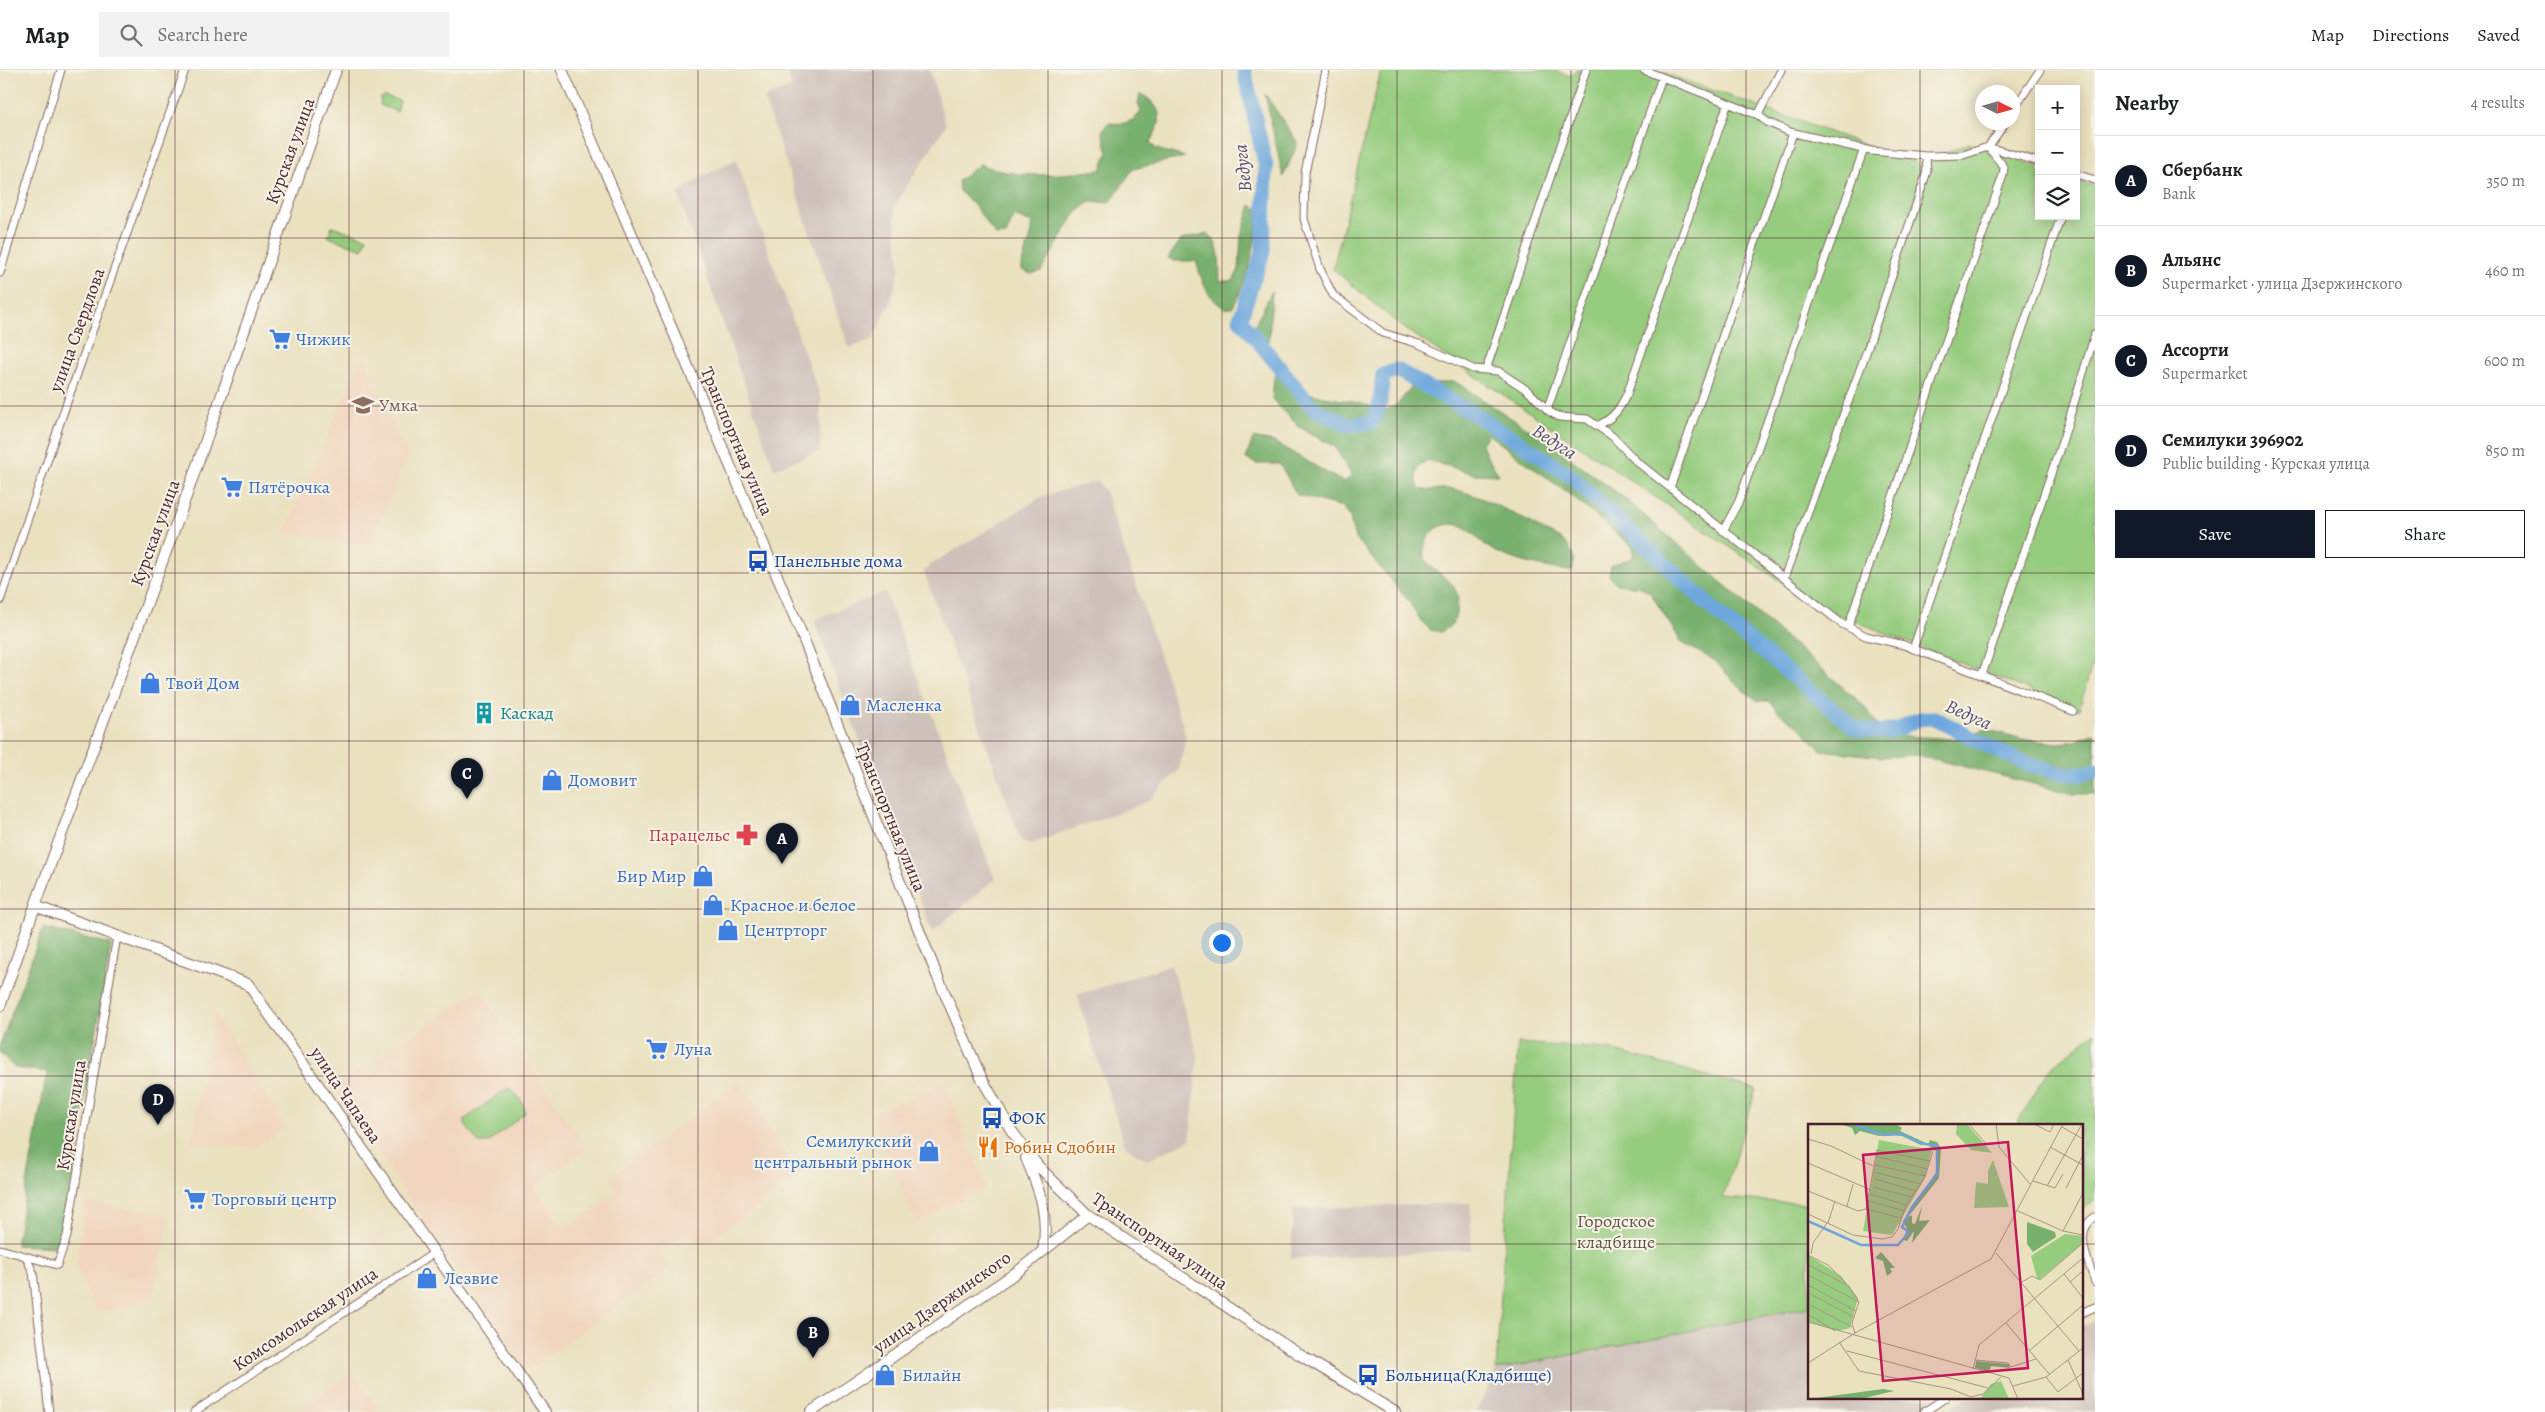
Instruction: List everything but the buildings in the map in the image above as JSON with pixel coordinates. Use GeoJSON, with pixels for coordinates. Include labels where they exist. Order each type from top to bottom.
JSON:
{"type":"FeatureCollection","features":[{"type":"Feature","properties":{"kind":"street"},"geometry":{"type":"LineString","coordinates":[[0,273],[61,70]]}},
{"type":"Feature","properties":{"kind":"street","name":"улица Свердлова"},"geometry":{"type":"LineString","coordinates":[[0,601],[66,405],[185,70]]}},
{"type":"Feature","properties":{"kind":"street","name":"Курская улица"},"geometry":{"type":"LineString","coordinates":[[0,1006],[181,511],[336,70]]}},
{"type":"Feature","properties":{"kind":"street","name":"Транспортная улица"},"geometry":{"type":"LineString","coordinates":[[562,70],[800,630],[936,973],[981,1077],[1019,1140],[1038,1166],[1088,1215],[1300,1355],[1395,1412]]}},
{"type":"Feature","properties":{"kind":"street"},"geometry":{"type":"LineString","coordinates":[[1326,70],[1305,173],[1304,219],[1320,269],[1333,294],[1383,333],[1419,344],[1473,369],[1498,371],[1512,379],[1547,410],[1559,417],[1587,419],[1723,531],[1848,627],[1866,636],[1913,649],[2073,711]]}},
{"type":"Feature","properties":{"kind":"street"},"geometry":{"type":"LineString","coordinates":[[1486,370],[1586,70]]}},
{"type":"Feature","properties":{"kind":"street"},"geometry":{"type":"LineString","coordinates":[[1644,70],[1758,115],[1767,122],[1793,133],[1864,149],[1926,156],[1963,155],[1988,147],[2035,161]]}},
{"type":"Feature","properties":{"kind":"street"},"geometry":{"type":"LineString","coordinates":[[1758,115],[1781,70]]}},
{"type":"Feature","properties":{"kind":"street"},"geometry":{"type":"LineString","coordinates":[[2020,100],[2040,70]]}},
{"type":"Feature","properties":{"kind":"street"},"geometry":{"type":"LineString","coordinates":[[1547,410],[1662,77]]}},
{"type":"Feature","properties":{"kind":"street"},"geometry":{"type":"LineString","coordinates":[[1597,426],[1611,419],[1619,412],[1627,394],[1728,103]]}},
{"type":"Feature","properties":{"kind":"street"},"geometry":{"type":"LineString","coordinates":[[1988,147],[2000,130]]}},
{"type":"Feature","properties":{"kind":"street"},"geometry":{"type":"LineString","coordinates":[[1670,488],[1793,133]]}},
{"type":"Feature","properties":{"kind":"street"},"geometry":{"type":"LineString","coordinates":[[1848,627],[2003,175],[2004,167],[1988,147]]}},
{"type":"Feature","properties":{"kind":"street"},"geometry":{"type":"LineString","coordinates":[[1723,531],[1739,501],[1864,149]]}},
{"type":"Feature","properties":{"kind":"street"},"geometry":{"type":"LineString","coordinates":[[1784,578],[1864,359],[1923,184],[1928,166],[1926,156]]}},
{"type":"Feature","properties":{"kind":"street"},"geometry":{"type":"LineString","coordinates":[[2079,175],[2095,180]]}},
{"type":"Feature","properties":{"kind":"street"},"geometry":{"type":"LineString","coordinates":[[1913,649],[2060,220]]}},
{"type":"Feature","properties":{"kind":"street"},"geometry":{"type":"LineString","coordinates":[[1982,676],[2063,439],[2095,334]]}},
{"type":"Feature","properties":{"kind":"street","name":"улица Чапаева"},"geometry":{"type":"LineString","coordinates":[[35,906],[248,984],[545,1412]]}},
{"type":"Feature","properties":{"kind":"street","name":"Курская улица"},"geometry":{"type":"LineString","coordinates":[[26,1256],[57,1265],[67,1236],[117,936]]}},
{"type":"Feature","properties":{"kind":"street"},"geometry":{"type":"LineString","coordinates":[[1019,1140],[1044,1207],[1047,1229],[1043,1251]]}},
{"type":"Feature","properties":{"kind":"street","name":"улица Дзержинского"},"geometry":{"type":"LineString","coordinates":[[811,1412],[1009,1277],[1088,1215]]}},
{"type":"Feature","properties":{"kind":"street"},"geometry":{"type":"LineString","coordinates":[[2095,1217],[2084,1228],[2083,1242],[2095,1282]]}},
{"type":"Feature","properties":{"kind":"street"},"geometry":{"type":"LineString","coordinates":[[0,1249],[26,1256],[33,1272],[48,1412]]}},
{"type":"Feature","properties":{"kind":"street","name":"Комсомольская улица"},"geometry":{"type":"LineString","coordinates":[[194,1412],[434,1253]]}},
{"type":"Feature","properties":{"kind":"street"},"geometry":{"type":"LineString","coordinates":[[2082,1312],[2095,1306]]}},
{"type":"Feature","properties":{"kind":"street"},"geometry":{"type":"LineString","coordinates":[[1924,1412],[1942,1400]]}},
{"type":"Feature","properties":{"kind":"shaded area"},"geometry":{"type":"Polygon","coordinates":[[[787,70],[930,70],[946,125],[894,207],[900,268],[890,303],[873,339],[849,348],[764,98],[792,87],[787,70]]]}},
{"type":"Feature","properties":{"kind":"shaded area"},"geometry":{"type":"Polygon","coordinates":[[[736,160],[821,399],[820,451],[774,469],[678,194],[701,177],[736,160]]]}},
{"type":"Feature","properties":{"kind":"shaded area","name":"Умка"},"geometry":{"type":"Polygon","coordinates":[[[363,355],[408,456],[369,546],[285,532],[363,355]]]}},
{"type":"Feature","properties":{"kind":"shaded area"},"geometry":{"type":"Polygon","coordinates":[[[1098,481],[1106,494],[1186,736],[1179,770],[1147,802],[1031,844],[1021,841],[924,572],[932,564],[1043,496],[1098,481]]]}},
{"type":"Feature","properties":{"kind":"shaded area"},"geometry":{"type":"Polygon","coordinates":[[[885,592],[995,879],[932,932],[814,620],[885,592]]]}},
{"type":"Feature","properties":{"kind":"shaded area"},"geometry":{"type":"Polygon","coordinates":[[[1171,965],[1198,1055],[1190,1140],[1147,1160],[1125,1146],[1077,995],[1171,965]]]}},
{"type":"Feature","properties":{"kind":"shaded area"},"geometry":{"type":"Polygon","coordinates":[[[479,990],[587,1149],[534,1187],[565,1230],[618,1192],[610,1177],[739,1081],[799,1176],[703,1246],[688,1234],[657,1248],[670,1268],[527,1371],[333,1088],[479,990]]]}},
{"type":"Feature","properties":{"kind":"shaded area"},"geometry":{"type":"Polygon","coordinates":[[[214,1011],[285,1127],[255,1148],[191,1143],[214,1011]]]}},
{"type":"Feature","properties":{"kind":"shaded area","name":"Семилукский центральный рынок"},"geometry":{"type":"Polygon","coordinates":[[[944,1082],[986,1188],[916,1223],[871,1114],[944,1082]]]}},
{"type":"Feature","properties":{"kind":"shaded area"},"geometry":{"type":"Polygon","coordinates":[[[85,1202],[170,1215],[153,1298],[115,1310],[95,1310],[76,1267],[85,1202]]]}},
{"type":"Feature","properties":{"kind":"shaded area"},"geometry":{"type":"Polygon","coordinates":[[[1470,1203],[1472,1250],[1291,1259],[1293,1209],[1470,1203]]]}},
{"type":"Feature","properties":{"kind":"shaded area"},"geometry":{"type":"Polygon","coordinates":[[[1808,1307],[1808,1400],[1940,1400],[1920,1412],[1476,1412],[1496,1370],[1808,1307]]]}},
{"type":"Feature","properties":{"kind":"shaded area"},"geometry":{"type":"Polygon","coordinates":[[[2095,1321],[2095,1412],[1944,1412],[1962,1400],[2082,1400],[2082,1326],[2095,1321]]]}},
{"type":"Feature","properties":{"kind":"shaded area"},"geometry":{"type":"Polygon","coordinates":[[[353,1372],[380,1412],[296,1412],[353,1372]]]}},
{"type":"Feature","properties":{"kind":"green space"},"geometry":{"type":"Polygon","coordinates":[[[1381,70],[1553,70],[1570,76],[1576,70],[1656,70],[1919,164],[1969,143],[2035,166],[2035,220],[2080,220],[2080,181],[2095,186],[2095,655],[2079,710],[1817,606],[1401,326],[1333,269],[1381,70]]]}},
{"type":"Feature","properties":{"kind":"green space"},"geometry":{"type":"Polygon","coordinates":[[[1140,94],[1148,98],[1155,105],[1159,114],[1157,130],[1150,142],[1156,149],[1185,157],[1133,169],[1110,203],[1091,201],[1075,214],[1041,271],[1031,274],[1022,270],[1023,258],[1031,236],[1032,223],[1014,216],[1006,235],[996,236],[974,205],[959,191],[958,181],[980,164],[1010,173],[1040,175],[1101,170],[1108,152],[1102,131],[1108,123],[1126,122],[1134,119],[1141,112],[1138,103],[1140,94]]]}},
{"type":"Feature","properties":{"kind":"green space"},"geometry":{"type":"Polygon","coordinates":[[[1265,94],[1298,143],[1283,177],[1265,94]]]}},
{"type":"Feature","properties":{"kind":"green space"},"geometry":{"type":"Polygon","coordinates":[[[385,96],[400,101],[397,112],[380,105],[381,98],[385,96]]]}},
{"type":"Feature","properties":{"kind":"green space"},"geometry":{"type":"Polygon","coordinates":[[[1251,205],[1257,209],[1257,221],[1251,260],[1233,307],[1226,309],[1214,300],[1206,289],[1196,261],[1174,261],[1168,258],[1181,240],[1207,233],[1212,238],[1217,249],[1220,281],[1233,281],[1239,269],[1241,236],[1251,205]]]}},
{"type":"Feature","properties":{"kind":"green space"},"geometry":{"type":"Polygon","coordinates":[[[332,226],[367,238],[363,249],[328,237],[332,226]]]}},
{"type":"Feature","properties":{"kind":"green space"},"geometry":{"type":"Polygon","coordinates":[[[1272,291],[1269,342],[1254,327],[1272,291]]]}},
{"type":"Feature","properties":{"kind":"green space"},"geometry":{"type":"Polygon","coordinates":[[[1275,368],[1293,386],[1304,391],[1383,410],[1396,405],[1410,388],[1454,381],[1545,440],[1623,497],[1861,703],[1881,729],[1892,735],[1955,739],[1985,729],[2027,740],[2059,743],[2074,741],[2095,733],[2095,794],[2074,794],[1917,755],[1882,757],[1821,750],[1797,725],[1777,711],[1770,701],[1758,701],[1738,686],[1714,660],[1682,643],[1651,594],[1641,587],[1617,584],[1609,576],[1611,565],[1633,558],[1633,547],[1570,495],[1488,434],[1482,444],[1486,455],[1499,475],[1474,474],[1428,460],[1418,467],[1416,478],[1419,489],[1454,489],[1468,493],[1496,505],[1562,540],[1571,550],[1573,557],[1572,571],[1520,561],[1486,546],[1464,527],[1453,524],[1442,526],[1435,530],[1428,538],[1424,551],[1426,561],[1450,582],[1456,592],[1458,606],[1452,625],[1441,632],[1430,630],[1421,621],[1408,600],[1355,538],[1350,517],[1343,507],[1297,495],[1280,464],[1257,464],[1246,459],[1253,438],[1274,442],[1343,482],[1352,476],[1335,447],[1299,427],[1272,399],[1275,368]]]}},
{"type":"Feature","properties":{"kind":"green space"},"geometry":{"type":"Polygon","coordinates":[[[43,928],[111,944],[62,1237],[57,1247],[16,1245],[47,1072],[15,1068],[0,1053],[0,1045],[43,928]]]}},
{"type":"Feature","properties":{"kind":"green space"},"geometry":{"type":"Polygon","coordinates":[[[2095,1032],[2095,1201],[2082,1209],[2082,1124],[2018,1124],[2050,1068],[2095,1032]]]}},
{"type":"Feature","properties":{"kind":"green space","name":"Городское кладбище"},"geometry":{"type":"Polygon","coordinates":[[[1518,1043],[1608,1049],[1756,1089],[1723,1198],[1808,1204],[1808,1307],[1496,1370],[1518,1043]]]}},
{"type":"Feature","properties":{"kind":"green space"},"geometry":{"type":"Polygon","coordinates":[[[508,1088],[520,1099],[525,1113],[488,1143],[479,1143],[465,1125],[465,1119],[508,1088]]]}},
{"type":"Feature","properties":{"kind":"waterway","name":"Ведуга"},"geometry":{"type":"LineString","coordinates":[[1244,70],[1266,167],[1263,252],[1240,319],[1313,408],[1348,425],[1373,422],[1380,403],[1383,375],[1397,370],[1486,421],[1571,476],[1717,613],[1856,729],[1889,731],[1919,719],[1934,718],[2004,754],[2042,769],[2076,774],[2095,771]]}},
{"type":"Feature","properties":{"kind":"place","name":"Чижик"},"geometry":{"type":"Point","coordinates":[280,339]}},
{"type":"Feature","properties":{"kind":"place","name":"Умка"},"geometry":{"type":"Point","coordinates":[363,405]}},
{"type":"Feature","properties":{"kind":"place","name":"Пятёрочка"},"geometry":{"type":"Point","coordinates":[232,487]}},
{"type":"Feature","properties":{"kind":"place","name":"Панельные дома"},"geometry":{"type":"Point","coordinates":[758,561]}},
{"type":"Feature","properties":{"kind":"place","name":"Твой Дом"},"geometry":{"type":"Point","coordinates":[150,683]}},
{"type":"Feature","properties":{"kind":"place","name":"Масленка"},"geometry":{"type":"Point","coordinates":[850,705]}},
{"type":"Feature","properties":{"kind":"place","name":"Каскад"},"geometry":{"type":"Point","coordinates":[484,713]}},
{"type":"Feature","properties":{"kind":"place","name":"Домовит"},"geometry":{"type":"Point","coordinates":[552,780]}},
{"type":"Feature","properties":{"kind":"place","name":"Ассорти"},"geometry":{"type":"Point","coordinates":[467,799]}},
{"type":"Feature","properties":{"kind":"place","name":"Парацельс"},"geometry":{"type":"Point","coordinates":[747,835]}},
{"type":"Feature","properties":{"kind":"place","name":"Сбербанк"},"geometry":{"type":"Point","coordinates":[782,864]}},
{"type":"Feature","properties":{"kind":"place","name":"Бир Мир"},"geometry":{"type":"Point","coordinates":[703,876]}},
{"type":"Feature","properties":{"kind":"place","name":"Красное и белое"},"geometry":{"type":"Point","coordinates":[713,905]}},
{"type":"Feature","properties":{"kind":"place","name":"Центрторг"},"geometry":{"type":"Point","coordinates":[728,930]}},
{"type":"Feature","properties":{"kind":"place","name":"Луна"},"geometry":{"type":"Point","coordinates":[657,1049]}},
{"type":"Feature","properties":{"kind":"place","name":"ФОК"},"geometry":{"type":"Point","coordinates":[992,1118]}},
{"type":"Feature","properties":{"kind":"place","name":"Семилуки 396902"},"geometry":{"type":"Point","coordinates":[158,1125]}},
{"type":"Feature","properties":{"kind":"place","name":"Робин Сдобин"},"geometry":{"type":"Point","coordinates":[988,1147]}},
{"type":"Feature","properties":{"kind":"place","name":"Семилукский центральный рынок"},"geometry":{"type":"Point","coordinates":[929,1151]}},
{"type":"Feature","properties":{"kind":"place","name":"Торговый центр"},"geometry":{"type":"Point","coordinates":[195,1199]}},
{"type":"Feature","properties":{"kind":"place","name":"Лезвие"},"geometry":{"type":"Point","coordinates":[427,1278]}},
{"type":"Feature","properties":{"kind":"place","name":"Альянс"},"geometry":{"type":"Point","coordinates":[813,1358]}},
{"type":"Feature","properties":{"kind":"place","name":"Билайн"},"geometry":{"type":"Point","coordinates":[885,1375]}},
{"type":"Feature","properties":{"kind":"place","name":"Больница(Кладбище)"},"geometry":{"type":"Point","coordinates":[1368,1375]}}]}
